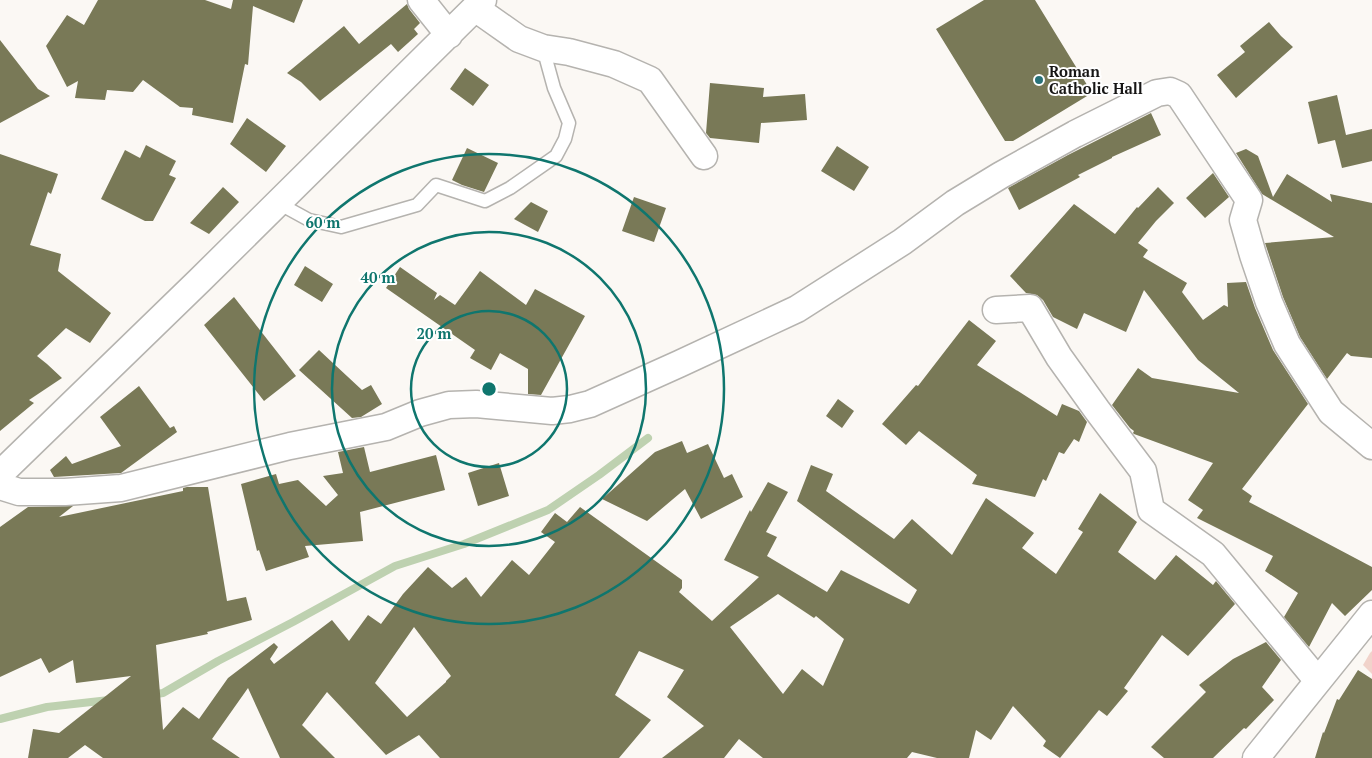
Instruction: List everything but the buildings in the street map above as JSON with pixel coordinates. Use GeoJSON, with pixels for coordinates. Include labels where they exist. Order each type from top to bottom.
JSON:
{"type":"FeatureCollection","features":[{"type":"Feature","properties":{"kind":"street"},"geometry":{"type":"LineString","coordinates":[[422,0],[449,35]]}},
{"type":"Feature","properties":{"kind":"street"},"geometry":{"type":"LineString","coordinates":[[0,474],[479,4],[519,39],[543,48],[569,52],[614,64],[650,80],[704,156]]}},
{"type":"Feature","properties":{"kind":"street"},"geometry":{"type":"LineString","coordinates":[[0,486],[19,492],[65,492],[121,488],[290,446],[386,427],[420,413],[449,405],[476,404],[552,411],[590,404],[797,309],[902,242],[955,202],[1001,175],[1157,92],[1170,91],[1179,95],[1249,200],[1243,220],[1269,302],[1287,344],[1331,412],[1372,446]]}},
{"type":"Feature","properties":{"kind":"street"},"geometry":{"type":"LineString","coordinates":[[996,310],[1030,308],[1059,357],[1096,410],[1143,471],[1151,510],[1213,554],[1318,681]]}},
{"type":"Feature","properties":{"kind":"street"},"geometry":{"type":"LineString","coordinates":[[1256,758],[1372,614]]}},
{"type":"Feature","properties":{"kind":"lane"},"geometry":{"type":"LineString","coordinates":[[278,203],[309,220],[341,227],[417,205],[436,186],[485,201],[510,188],[556,156],[565,138],[569,123],[554,88],[543,48]]}},
{"type":"Feature","properties":{"kind":"shaded area"},"geometry":{"type":"Polygon","coordinates":[[[1372,651],[1372,674],[1363,665],[1372,651]]]}},
{"type":"Feature","properties":{"kind":"waterway"},"geometry":{"type":"LineString","coordinates":[[150,695],[163,693],[218,661],[395,566],[464,544],[548,510],[648,438]]}},
{"type":"Feature","properties":{"kind":"waterway"},"geometry":{"type":"LineString","coordinates":[[0,719],[47,707],[109,700]]}},
{"type":"Feature","properties":{"kind":"place","name":"Roman Catholic Hall"},"geometry":{"type":"Point","coordinates":[1039,80]}}]}
